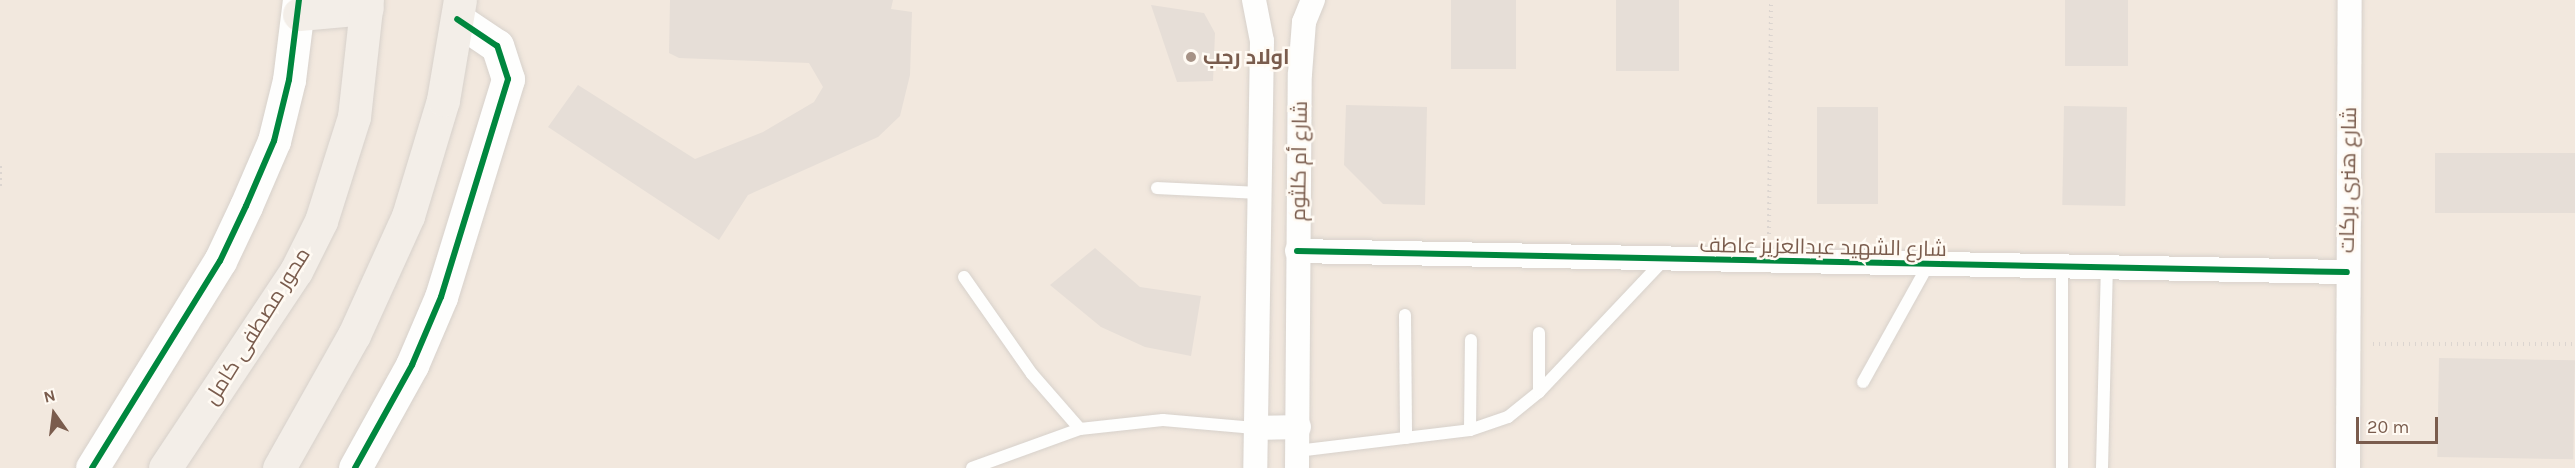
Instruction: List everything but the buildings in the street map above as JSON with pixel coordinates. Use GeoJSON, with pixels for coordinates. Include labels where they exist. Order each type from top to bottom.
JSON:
{"type":"FeatureCollection","features":[{"type":"Feature","properties":{"kind":"main road"},"geometry":{"type":"LineString","coordinates":[[294,3],[367,4]]}},
{"type":"Feature","properties":{"kind":"main road","name":"محور مصطفى كامل"},"geometry":{"type":"LineString","coordinates":[[165,468],[296,271],[321,221],[354,117],[367,4]]}},
{"type":"Feature","properties":{"kind":"main road"},"geometry":{"type":"LineString","coordinates":[[279,468],[354,335],[408,216],[443,100],[458,10]]}},
{"type":"Feature","properties":{"kind":"street","name":"شارع أم كلثوم"},"geometry":{"type":"LineString","coordinates":[[1254,0],[1262,41],[1255,468]]}},
{"type":"Feature","properties":{"kind":"street","name":"شارع أم كلثوم"},"geometry":{"type":"LineString","coordinates":[[1297,460],[1300,74],[1304,22],[1313,0]]}},
{"type":"Feature","properties":{"kind":"street","name":"شارع هنرى بركات"},"geometry":{"type":"LineString","coordinates":[[2348,468],[2347,272],[2350,0]]}},
{"type":"Feature","properties":{"kind":"street"},"geometry":{"type":"LineString","coordinates":[[92,468],[220,261],[246,206],[274,141],[294,3]]}},
{"type":"Feature","properties":{"kind":"street"},"geometry":{"type":"LineString","coordinates":[[355,468],[412,365],[441,297],[508,79],[497,46],[458,10]]}},
{"type":"Feature","properties":{"kind":"street","name":"شارع الشهيد عبدالعزيز عاطف"},"geometry":{"type":"LineString","coordinates":[[1297,251],[2347,272]]}},
{"type":"Feature","properties":{"kind":"street"},"geometry":{"type":"LineString","coordinates":[[1255,428],[1299,427]]}},
{"type":"Feature","properties":{"kind":"lane"},"geometry":{"type":"LineString","coordinates":[[1156,188],[1259,193]]}},
{"type":"Feature","properties":{"kind":"lane"},"geometry":{"type":"LineString","coordinates":[[1297,460],[1406,438],[1470,430],[1508,417],[1539,392],[1664,260]]}},
{"type":"Feature","properties":{"kind":"lane"},"geometry":{"type":"LineString","coordinates":[[1863,382],[1928,265]]}},
{"type":"Feature","properties":{"kind":"lane"},"geometry":{"type":"LineString","coordinates":[[2062,267],[2062,468]]}},
{"type":"Feature","properties":{"kind":"lane"},"geometry":{"type":"LineString","coordinates":[[2102,468],[2107,268]]}},
{"type":"Feature","properties":{"kind":"lane"},"geometry":{"type":"LineString","coordinates":[[964,277],[1032,374],[1080,429]]}},
{"type":"Feature","properties":{"kind":"lane"},"geometry":{"type":"LineString","coordinates":[[1405,315],[1406,438]]}},
{"type":"Feature","properties":{"kind":"lane"},"geometry":{"type":"LineString","coordinates":[[1539,333],[1539,392]]}},
{"type":"Feature","properties":{"kind":"lane"},"geometry":{"type":"LineString","coordinates":[[1470,430],[1471,340]]}},
{"type":"Feature","properties":{"kind":"lane"},"geometry":{"type":"LineString","coordinates":[[972,468],[1080,429],[1163,420],[1255,428]]}},
{"type":"Feature","properties":{"kind":"path"},"geometry":{"type":"LineString","coordinates":[[1769,262],[1771,0]]}},
{"type":"Feature","properties":{"kind":"path"},"geometry":{"type":"LineString","coordinates":[[0,166],[0,189]]}},
{"type":"Feature","properties":{"kind":"path"},"geometry":{"type":"LineString","coordinates":[[2349,344],[2575,344]]}},
{"type":"Feature","properties":{"kind":"shaded area"},"geometry":{"type":"Polygon","coordinates":[[[0,0],[2575,0],[2575,468],[0,468],[0,0]]]}},
{"type":"Feature","properties":{"kind":"cycle path"},"geometry":{"type":"LineString","coordinates":[[92,468],[220,261],[246,206],[274,141],[289,80],[299,0]]}},
{"type":"Feature","properties":{"kind":"cycle path"},"geometry":{"type":"LineString","coordinates":[[355,468],[412,365],[441,297],[508,79],[497,46],[457,19]]}},
{"type":"Feature","properties":{"kind":"cycle path"},"geometry":{"type":"LineString","coordinates":[[1297,251],[2347,272]]}},
{"type":"Feature","properties":{"kind":"place","name":"اولاد رجب"},"geometry":{"type":"Point","coordinates":[1191,57]}}]}
